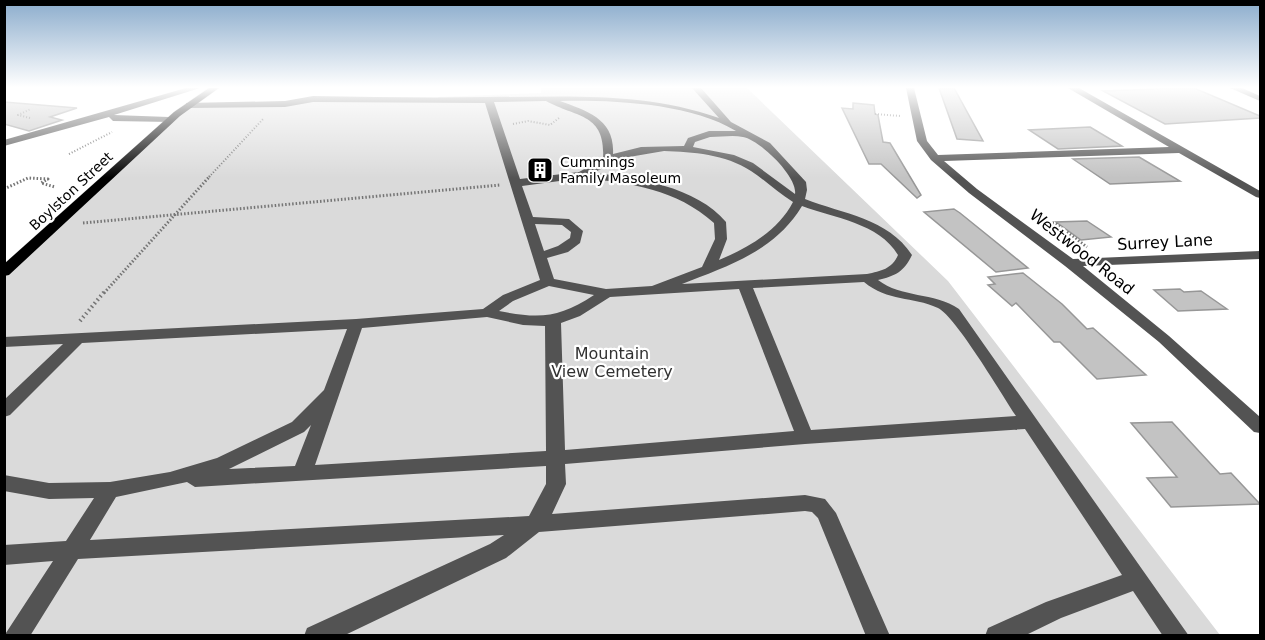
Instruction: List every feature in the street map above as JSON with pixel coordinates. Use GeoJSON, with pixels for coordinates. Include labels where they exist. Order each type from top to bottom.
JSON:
{"type":"FeatureCollection","features":[{"type":"Feature","properties":{"kind":"main road","name":"Boylston Street"},"geometry":{"type":"LineString","coordinates":[[4,272],[172,118]]}},
{"type":"Feature","properties":{"kind":"street"},"geometry":{"type":"LineString","coordinates":[[4,143],[97,118]]}},
{"type":"Feature","properties":{"kind":"street"},"geometry":{"type":"LineString","coordinates":[[89,120],[126,118]]}},
{"type":"Feature","properties":{"kind":"street"},"geometry":{"type":"LineString","coordinates":[[495,118],[548,282]]}},
{"type":"Feature","properties":{"kind":"street"},"geometry":{"type":"LineString","coordinates":[[590,118],[608,136],[608,159]]}},
{"type":"Feature","properties":{"kind":"street"},"geometry":{"type":"LineString","coordinates":[[710,118],[727,122]]}},
{"type":"Feature","properties":{"kind":"street"},"geometry":{"type":"LineString","coordinates":[[654,290],[747,252],[772,236],[799,201],[801,183],[780,154],[723,118]]}},
{"type":"Feature","properties":{"kind":"street","name":"Westwood Road"},"geometry":{"type":"LineString","coordinates":[[916,118],[922,141],[935,158],[1164,339],[1260,427]]}},
{"type":"Feature","properties":{"kind":"street"},"geometry":{"type":"LineString","coordinates":[[1126,118],[1260,195]]}},
{"type":"Feature","properties":{"kind":"street"},"geometry":{"type":"LineString","coordinates":[[687,150],[691,140],[709,134],[747,134]]}},
{"type":"Feature","properties":{"kind":"street"},"geometry":{"type":"LineString","coordinates":[[487,313],[508,298],[528,288],[548,282],[606,293],[867,278],[889,273],[900,266],[905,255],[902,247],[881,231],[799,201],[752,166],[732,158],[687,150],[639,152],[608,159],[582,174]]}},
{"type":"Feature","properties":{"kind":"street"},"geometry":{"type":"LineString","coordinates":[[935,158],[1184,150]]}},
{"type":"Feature","properties":{"kind":"street"},"geometry":{"type":"LineString","coordinates":[[516,183],[582,174],[655,187],[685,196],[702,206],[720,222],[721,239],[718,251],[709,267]]}},
{"type":"Feature","properties":{"kind":"street"},"geometry":{"type":"LineString","coordinates":[[528,219],[565,222],[577,231],[576,240],[563,249],[540,256]]}},
{"type":"Feature","properties":{"kind":"street","name":"Surrey Lane"},"geometry":{"type":"LineString","coordinates":[[1070,263],[1260,255]]}},
{"type":"Feature","properties":{"kind":"street"},"geometry":{"type":"LineString","coordinates":[[867,278],[884,292],[945,305],[954,312],[1177,636]]}},
{"type":"Feature","properties":{"kind":"street"},"geometry":{"type":"LineString","coordinates":[[744,284],[805,436]]}},
{"type":"Feature","properties":{"kind":"street"},"geometry":{"type":"LineString","coordinates":[[6,343],[356,324],[487,313],[516,319],[553,322],[574,314],[606,293]]}},
{"type":"Feature","properties":{"kind":"street"},"geometry":{"type":"LineString","coordinates":[[316,636],[498,550],[535,524],[556,484],[553,322]]}},
{"type":"Feature","properties":{"kind":"street"},"geometry":{"type":"LineString","coordinates":[[303,473],[356,324]]}},
{"type":"Feature","properties":{"kind":"street"},"geometry":{"type":"LineString","coordinates":[[4,411],[71,339]]}},
{"type":"Feature","properties":{"kind":"street"},"geometry":{"type":"LineString","coordinates":[[170,480],[224,464],[266,445],[298,427],[332,393]]}},
{"type":"Feature","properties":{"kind":"street"},"geometry":{"type":"LineString","coordinates":[[4,483],[49,491],[110,490],[170,480],[556,458],[805,436],[1030,422]]}},
{"type":"Feature","properties":{"kind":"street"},"geometry":{"type":"LineString","coordinates":[[16,636],[110,490]]}},
{"type":"Feature","properties":{"kind":"street"},"geometry":{"type":"LineString","coordinates":[[4,555],[535,524],[805,503],[818,505],[826,513],[878,636]]}},
{"type":"Feature","properties":{"kind":"street"},"geometry":{"type":"LineString","coordinates":[[997,636],[1054,610],[1138,579]]}},
{"type":"Feature","properties":{"kind":"path"},"geometry":{"type":"LineString","coordinates":[[71,339],[118,275],[264,118]]}},
{"type":"Feature","properties":{"kind":"path"},"geometry":{"type":"LineString","coordinates":[[498,128],[528,121],[550,125],[558,118]]}},
{"type":"Feature","properties":{"kind":"path"},"geometry":{"type":"LineString","coordinates":[[69,154],[121,128]]}},
{"type":"Feature","properties":{"kind":"path"},"geometry":{"type":"LineString","coordinates":[[4,189],[28,177],[48,179],[41,183],[55,187]]}},
{"type":"Feature","properties":{"kind":"path"},"geometry":{"type":"LineString","coordinates":[[77,223],[516,183]]}},
{"type":"Feature","properties":{"kind":"path"},"geometry":{"type":"LineString","coordinates":[[1055,224],[1091,249]]}},
{"type":"Feature","properties":{"kind":"green space","name":"Mountain View Cemetery"},"geometry":{"type":"Polygon","coordinates":[[[175,118],[778,118],[948,281],[1220,635],[5,636],[5,272],[175,118]]]}},
{"type":"Feature","properties":{"kind":"building"},"geometry":{"type":"Polygon","coordinates":[[[4,118],[53,118],[62,120],[29,131],[4,124],[4,118]]]}},
{"type":"Feature","properties":{"kind":"building"},"geometry":{"type":"Polygon","coordinates":[[[847,118],[879,118],[883,142],[890,143],[921,195],[917,198],[881,164],[869,164],[847,118]]]}},
{"type":"Feature","properties":{"kind":"building"},"geometry":{"type":"Polygon","coordinates":[[[950,118],[970,118],[983,141],[957,139],[950,118]]]}},
{"type":"Feature","properties":{"kind":"building"},"geometry":{"type":"Polygon","coordinates":[[[1153,118],[1260,118],[1260,118],[1165,124],[1153,118]]]}},
{"type":"Feature","properties":{"kind":"building"},"geometry":{"type":"Polygon","coordinates":[[[1090,127],[1122,146],[1058,149],[1029,130],[1090,127]]]}},
{"type":"Feature","properties":{"kind":"building"},"geometry":{"type":"Polygon","coordinates":[[[1139,157],[1180,181],[1110,184],[1073,159],[1139,157]]]}},
{"type":"Feature","properties":{"kind":"building"},"geometry":{"type":"Polygon","coordinates":[[[954,209],[1028,268],[996,272],[924,212],[954,209]]]}},
{"type":"Feature","properties":{"kind":"building"},"geometry":{"type":"Polygon","coordinates":[[[1087,221],[1111,237],[1081,240],[1056,222],[1087,221]]]}},
{"type":"Feature","properties":{"kind":"building"},"geometry":{"type":"Polygon","coordinates":[[[1023,273],[1062,304],[1087,329],[1093,328],[1146,375],[1097,379],[1060,342],[1054,342],[1016,303],[1012,306],[988,285],[995,284],[988,277],[1023,273]]]}},
{"type":"Feature","properties":{"kind":"building"},"geometry":{"type":"Polygon","coordinates":[[[1180,289],[1184,292],[1201,291],[1227,309],[1178,311],[1154,290],[1180,289]]]}},
{"type":"Feature","properties":{"kind":"building"},"geometry":{"type":"Polygon","coordinates":[[[1172,422],[1220,474],[1231,473],[1260,504],[1171,507],[1147,478],[1177,477],[1131,423],[1172,422]]]}},
{"type":"Feature","properties":{"kind":"place","name":"Cummings Family Masoleum"},"geometry":{"type":"Point","coordinates":[540,170]}}]}
